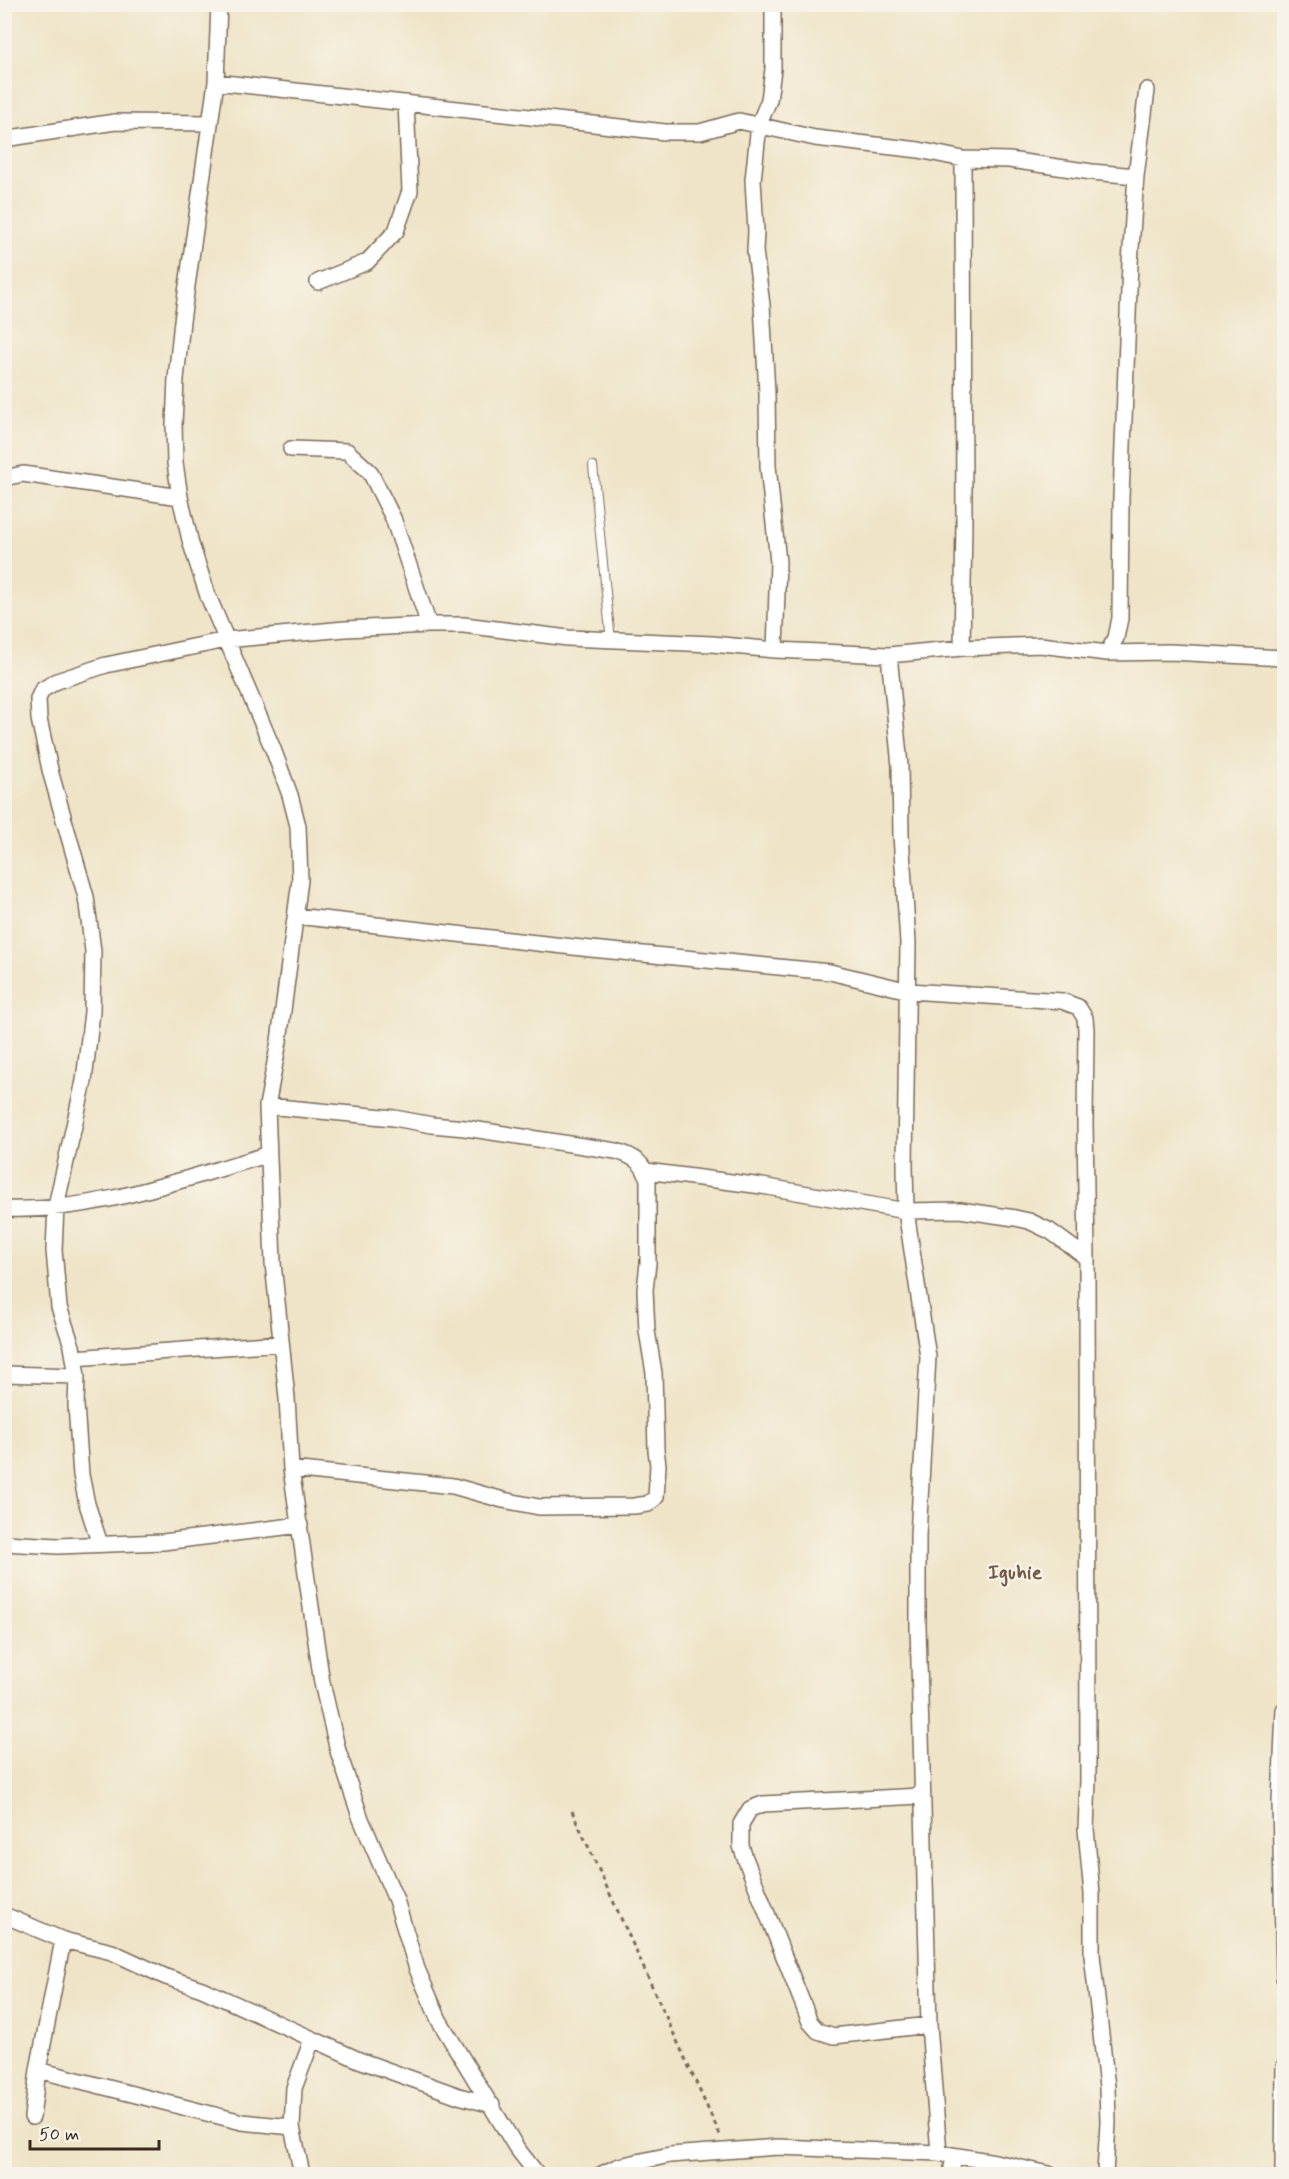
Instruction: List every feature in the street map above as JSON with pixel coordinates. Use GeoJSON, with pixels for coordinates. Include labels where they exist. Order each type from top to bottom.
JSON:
{"type":"FeatureCollection","features":[{"type":"Feature","properties":{"kind":"street"},"geometry":{"type":"LineString","coordinates":[[219,4],[216,82],[176,379],[175,463],[180,497],[194,555],[225,640],[273,748],[298,826],[301,852],[300,880],[279,1041],[267,1106],[267,1155],[273,1263],[287,1398],[291,1469],[322,1683],[339,1751],[361,1819],[396,1900],[417,1969],[439,2020],[516,2147],[537,2175]]}},
{"type":"Feature","properties":{"kind":"street"},"geometry":{"type":"LineString","coordinates":[[773,4],[773,69],[769,100],[759,124],[753,180],[755,251],[768,393],[768,466],[778,561],[775,650]]}},
{"type":"Feature","properties":{"kind":"street"},"geometry":{"type":"LineString","coordinates":[[216,82],[665,132],[700,132],[739,121],[816,138],[919,150],[963,159],[1009,160],[1136,176]]}},
{"type":"Feature","properties":{"kind":"street"},"geometry":{"type":"LineString","coordinates":[[1107,653],[1116,638],[1120,618],[1121,498],[1136,176],[1147,90]]}},
{"type":"Feature","properties":{"kind":"street"},"geometry":{"type":"LineString","coordinates":[[318,282],[367,262],[396,231],[410,191],[406,103]]}},
{"type":"Feature","properties":{"kind":"street"},"geometry":{"type":"LineString","coordinates":[[4,139],[116,122],[210,123]]}},
{"type":"Feature","properties":{"kind":"street"},"geometry":{"type":"LineString","coordinates":[[962,648],[963,159]]}},
{"type":"Feature","properties":{"kind":"street"},"geometry":{"type":"LineString","coordinates":[[291,449],[347,451],[370,472],[393,518],[429,625]]}},
{"type":"Feature","properties":{"kind":"street"},"geometry":{"type":"LineString","coordinates":[[4,478],[23,474],[180,497]]}},
{"type":"Feature","properties":{"kind":"street"},"geometry":{"type":"LineString","coordinates":[[100,1544],[87,1504],[81,1475],[76,1405],[77,1376],[71,1341],[59,1307],[54,1250],[56,1206],[84,1081],[92,1012],[93,951],[86,897],[51,774],[39,719],[38,699],[42,690],[57,681],[106,665],[225,640],[345,629],[429,625],[464,625],[556,637],[611,641],[712,644],[775,650],[889,655],[962,648],[1040,645],[1107,653],[1170,652],[1284,658]]}},
{"type":"Feature","properties":{"kind":"street"},"geometry":{"type":"LineString","coordinates":[[889,655],[900,766],[909,991],[906,1211],[928,1357],[918,1536],[921,1796],[929,2025],[951,2175]]}},
{"type":"Feature","properties":{"kind":"street"},"geometry":{"type":"LineString","coordinates":[[296,916],[591,949],[830,972],[909,991],[1062,1001],[1074,1004],[1082,1012],[1086,1030],[1088,1780],[1086,1829],[1092,1894],[1092,1955],[1107,2087],[1108,2123],[1105,2175]]}},
{"type":"Feature","properties":{"kind":"street"},"geometry":{"type":"LineString","coordinates":[[267,1106],[394,1118],[616,1151],[637,1158],[646,1172],[648,1186],[648,1263],[645,1290],[647,1330],[654,1373],[658,1465],[657,1491],[652,1501],[648,1504],[634,1506],[539,1507],[453,1486],[291,1469]]}},
{"type":"Feature","properties":{"kind":"street"},"geometry":{"type":"LineString","coordinates":[[4,1209],[28,1210],[118,1199],[267,1155]]}},
{"type":"Feature","properties":{"kind":"street"},"geometry":{"type":"LineString","coordinates":[[646,1172],[762,1186],[906,1211],[960,1210],[1015,1218],[1029,1221],[1050,1231],[1087,1258]]}},
{"type":"Feature","properties":{"kind":"street"},"geometry":{"type":"LineString","coordinates":[[74,1358],[281,1343]]}},
{"type":"Feature","properties":{"kind":"street"},"geometry":{"type":"LineString","coordinates":[[4,1374],[77,1376]]}},
{"type":"Feature","properties":{"kind":"street"},"geometry":{"type":"LineString","coordinates":[[4,1543],[58,1546],[163,1542],[300,1524]]}},
{"type":"Feature","properties":{"kind":"street"},"geometry":{"type":"LineString","coordinates":[[1284,1710],[1280,1802],[1284,1978]]}},
{"type":"Feature","properties":{"kind":"street"},"geometry":{"type":"LineString","coordinates":[[921,1796],[763,1804],[750,1809],[740,1832],[745,1858],[799,1997],[814,2028],[834,2036],[929,2025]]}},
{"type":"Feature","properties":{"kind":"street"},"geometry":{"type":"LineString","coordinates":[[4,1915],[63,1940],[112,1952],[166,1977],[202,1989],[312,2040],[402,2076],[492,2105]]}},
{"type":"Feature","properties":{"kind":"street"},"geometry":{"type":"LineString","coordinates":[[32,2117],[38,2070],[63,1940]]}},
{"type":"Feature","properties":{"kind":"street"},"geometry":{"type":"LineString","coordinates":[[302,2175],[292,2127],[294,2088],[312,2040]]}},
{"type":"Feature","properties":{"kind":"street"},"geometry":{"type":"LineString","coordinates":[[1283,2175],[1284,2066]]}},
{"type":"Feature","properties":{"kind":"street"},"geometry":{"type":"LineString","coordinates":[[38,2070],[242,2122],[292,2127]]}},
{"type":"Feature","properties":{"kind":"street"},"geometry":{"type":"LineString","coordinates":[[602,2175],[620,2166],[670,2155],[778,2147],[947,2154],[995,2162],[1048,2175]]}},
{"type":"Feature","properties":{"kind":"lane"},"geometry":{"type":"LineString","coordinates":[[593,466],[611,641]]}},
{"type":"Feature","properties":{"kind":"path"},"geometry":{"type":"LineString","coordinates":[[572,1811],[727,2150]]}},
{"type":"Feature","properties":{"kind":"district","name":"Iguhie"},"geometry":{"type":"Point","coordinates":[1015,1572]}}]}
